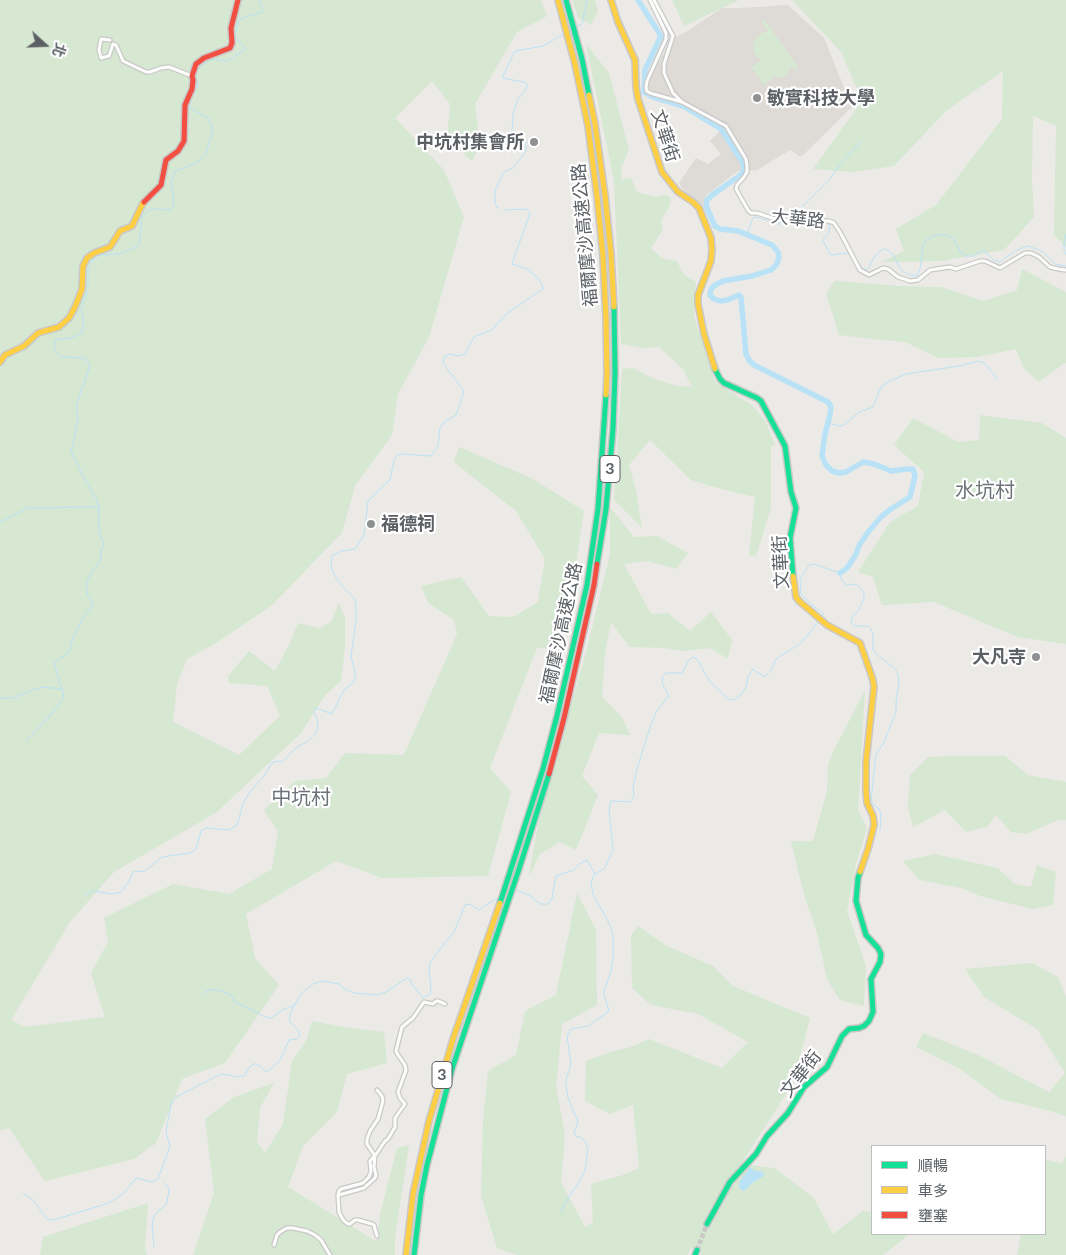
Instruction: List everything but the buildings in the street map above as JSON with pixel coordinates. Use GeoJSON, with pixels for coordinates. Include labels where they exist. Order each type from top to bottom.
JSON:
{"type":"FeatureCollection","features":[{"type":"Feature","properties":{"kind":"main road"},"geometry":{"type":"LineString","coordinates":[[0,362],[6,355],[24,346],[38,333],[59,327],[69,318],[82,289],[83,266],[88,258],[94,253],[110,247],[120,231],[132,226],[142,205],[161,185],[166,160],[178,151],[184,140],[185,105],[192,89],[192,76],[196,64],[204,58],[230,48],[232,43],[231,28],[238,0]]}},
{"type":"Feature","properties":{"kind":"main road","name":"福爾摩沙高速公路"},"geometry":{"type":"LineString","coordinates":[[406,1255],[413,1194],[429,1121],[452,1039],[517,852],[543,769],[557,716],[587,585],[598,509],[602,468],[606,374],[603,256],[590,144],[575,64],[558,0]]}},
{"type":"Feature","properties":{"kind":"main road","name":"福爾摩沙高速公路"},"geometry":{"type":"LineString","coordinates":[[414,1255],[421,1195],[447,1087],[460,1041],[503,918],[550,771],[594,585],[606,509],[613,429],[615,373],[611,254],[598,142],[582,59],[566,0]]}},
{"type":"Feature","properties":{"kind":"main road","name":"文華街"},"geometry":{"type":"LineString","coordinates":[[610,0],[635,60],[638,99],[662,172],[678,192],[699,208],[711,238],[711,261],[698,295],[698,304],[704,334],[716,371],[720,379],[728,385],[762,401],[785,446],[791,492],[796,508],[790,535],[794,587],[799,601],[820,619],[860,643],[874,686],[866,762],[866,791],[874,825],[858,878],[856,893],[856,901],[866,935],[878,948],[880,954],[880,962],[871,979],[873,1012],[869,1021],[864,1026],[850,1029],[842,1036],[827,1067],[804,1087],[788,1113],[767,1136],[756,1154],[730,1182],[707,1224]]}},
{"type":"Feature","properties":{"kind":"street","name":"大華路"},"geometry":{"type":"LineString","coordinates":[[652,0],[673,36],[664,64],[664,73],[673,93],[682,102]]}},
{"type":"Feature","properties":{"kind":"street","name":"大華路"},"geometry":{"type":"LineString","coordinates":[[652,0],[666,33],[666,39],[647,81],[647,91],[682,102],[726,126],[746,159],[747,172],[736,185],[736,189],[751,213],[757,213],[778,220],[829,221],[834,223],[860,270],[869,274],[883,268],[888,269],[898,277],[910,281],[918,280],[930,270],[950,267],[956,270],[980,261],[985,261],[1000,268],[1024,253],[1031,253],[1039,257],[1050,267],[1066,270]]}},
{"type":"Feature","properties":{"kind":"street"},"geometry":{"type":"LineString","coordinates":[[110,40],[101,39],[99,50],[101,58],[110,56],[113,44],[116,45],[123,61],[146,72],[169,67],[192,76]]}},
{"type":"Feature","properties":{"kind":"street"},"geometry":{"type":"LineString","coordinates":[[377,1236],[372,1224],[355,1220],[348,1224],[343,1220],[340,1215],[338,1195],[364,1188],[372,1182],[376,1175],[374,1167],[375,1156],[395,1127],[395,1118],[404,1104],[398,1092],[406,1070],[396,1051],[402,1027],[414,1018],[424,1002],[433,1004],[438,1001],[445,1004]]}},
{"type":"Feature","properties":{"kind":"street"},"geometry":{"type":"LineString","coordinates":[[375,1156],[367,1144],[367,1139],[370,1130],[378,1119],[383,1101],[382,1096],[376,1090]]}},
{"type":"Feature","properties":{"kind":"street"},"geometry":{"type":"LineString","coordinates":[[274,1245],[280,1232],[287,1228],[293,1228],[307,1231],[322,1240],[330,1255]]}},
{"type":"Feature","properties":{"kind":"shaded area","name":"敏實科技大學"},"geometry":{"type":"Polygon","coordinates":[[[788,5],[824,38],[852,107],[801,157],[790,150],[757,170],[738,171],[706,195],[703,206],[685,193],[679,183],[696,158],[708,164],[721,154],[710,141],[725,126],[646,88],[671,39],[686,32],[722,8],[788,5]]]}},
{"type":"Feature","properties":{"kind":"green space"},"geometry":{"type":"Polygon","coordinates":[[[0,0],[541,0],[547,16],[517,32],[475,104],[480,144],[472,161],[447,138],[450,104],[432,81],[395,118],[444,170],[464,217],[429,337],[398,394],[392,435],[355,486],[342,533],[271,606],[216,643],[187,659],[177,684],[173,722],[239,755],[280,716],[267,686],[229,683],[228,676],[249,651],[275,671],[298,623],[320,628],[331,622],[339,603],[345,618],[345,647],[341,681],[325,695],[301,733],[217,812],[114,872],[70,922],[11,1020],[25,1027],[105,1017],[91,973],[108,942],[104,918],[173,884],[229,894],[272,869],[278,832],[264,810],[295,781],[326,778],[345,753],[404,755],[457,634],[454,620],[428,603],[421,586],[461,577],[489,616],[513,617],[538,602],[545,559],[516,511],[454,462],[459,447],[533,479],[584,511],[563,649],[537,648],[490,768],[511,792],[488,876],[382,878],[336,861],[246,914],[255,958],[279,985],[225,1063],[182,1079],[156,1143],[134,1159],[45,1181],[9,1128],[0,1131],[0,0]]]}},
{"type":"Feature","properties":{"kind":"green space"},"geometry":{"type":"Polygon","coordinates":[[[572,0],[595,0],[598,11],[591,25],[578,17],[572,0]]]}},
{"type":"Feature","properties":{"kind":"green space"},"geometry":{"type":"Polygon","coordinates":[[[672,0],[739,0],[684,26],[672,0]]]}},
{"type":"Feature","properties":{"kind":"green space"},"geometry":{"type":"Polygon","coordinates":[[[792,0],[1066,0],[1066,247],[1054,235],[1056,126],[1033,116],[1032,180],[1034,217],[1004,250],[941,261],[881,262],[904,251],[896,229],[936,205],[1002,119],[1003,71],[946,111],[894,166],[853,172],[813,169],[862,101],[841,52],[792,0]]]}},
{"type":"Feature","properties":{"kind":"green space"},"geometry":{"type":"Polygon","coordinates":[[[765,20],[798,67],[795,70],[792,66],[786,76],[779,78],[771,74],[773,78],[764,85],[751,67],[761,60],[754,53],[753,47],[754,41],[759,35],[768,32],[762,22],[765,20]]]}},
{"type":"Feature","properties":{"kind":"green space"},"geometry":{"type":"Polygon","coordinates":[[[586,44],[609,73],[629,150],[621,169],[622,180],[631,178],[637,192],[655,197],[666,195],[671,197],[670,205],[661,221],[663,229],[651,248],[662,258],[677,261],[683,274],[696,282],[694,317],[715,382],[752,405],[766,422],[775,445],[771,446],[771,508],[756,556],[749,555],[755,497],[691,480],[650,440],[629,465],[636,490],[642,528],[614,500],[622,369],[633,368],[652,378],[677,386],[692,387],[683,369],[659,347],[643,348],[621,344],[614,181],[586,44]]]}},
{"type":"Feature","properties":{"kind":"green space"},"geometry":{"type":"Polygon","coordinates":[[[1022,269],[1066,292],[1066,363],[1039,382],[1024,369],[1016,349],[977,357],[938,358],[905,342],[839,335],[826,293],[835,281],[942,287],[983,301],[1017,290],[1022,269]]]}},
{"type":"Feature","properties":{"kind":"green space"},"geometry":{"type":"Polygon","coordinates":[[[980,415],[1042,423],[1066,438],[1066,644],[1018,637],[934,602],[882,605],[873,577],[858,572],[890,522],[918,506],[924,472],[894,445],[913,418],[958,442],[979,440],[980,415]]]}},
{"type":"Feature","properties":{"kind":"green space"},"geometry":{"type":"Polygon","coordinates":[[[610,507],[634,537],[657,536],[688,553],[676,569],[647,561],[624,564],[651,614],[668,613],[690,631],[711,612],[732,640],[728,659],[710,648],[683,651],[664,648],[629,647],[611,622],[605,654],[602,697],[622,717],[630,735],[599,733],[582,776],[598,795],[576,850],[560,842],[540,854],[529,874],[540,815],[587,649],[610,554],[610,507]]]}},
{"type":"Feature","properties":{"kind":"green space"},"geometry":{"type":"Polygon","coordinates":[[[865,690],[858,810],[867,828],[856,864],[847,911],[866,966],[864,1006],[840,1000],[827,979],[817,933],[804,895],[791,841],[813,841],[827,791],[828,765],[865,690]]]}},
{"type":"Feature","properties":{"kind":"green space"},"geometry":{"type":"Polygon","coordinates":[[[1005,756],[1028,775],[1066,782],[1066,820],[1058,820],[1026,834],[1011,832],[996,815],[987,827],[966,832],[945,810],[913,827],[908,808],[910,775],[928,757],[1005,756]]]}},
{"type":"Feature","properties":{"kind":"green space"},"geometry":{"type":"Polygon","coordinates":[[[935,854],[997,868],[1015,884],[1031,887],[1037,865],[1056,872],[1053,905],[1033,909],[980,896],[961,888],[919,880],[903,861],[935,854]]]}},
{"type":"Feature","properties":{"kind":"green space"},"geometry":{"type":"Polygon","coordinates":[[[577,893],[596,930],[597,1005],[562,1024],[556,1087],[565,1134],[561,1182],[585,1227],[593,1222],[591,1184],[623,1175],[639,1168],[633,1105],[610,1114],[585,1101],[586,1061],[631,1047],[649,1039],[722,1068],[748,1042],[698,1014],[651,1005],[632,988],[631,936],[638,926],[667,946],[713,966],[733,986],[810,1018],[793,1083],[703,1224],[711,1226],[731,1188],[749,1165],[774,1168],[813,1197],[833,1234],[863,1211],[871,1212],[871,1235],[909,1235],[883,1255],[700,1255],[702,1249],[691,1248],[687,1255],[517,1255],[497,1248],[481,1196],[483,1121],[488,1071],[516,1055],[525,1011],[556,995],[577,893]]]}},
{"type":"Feature","properties":{"kind":"green space"},"geometry":{"type":"Polygon","coordinates":[[[1032,963],[1058,977],[1066,997],[1066,1116],[1001,1099],[960,1069],[916,1047],[923,1033],[978,1055],[1049,1092],[1065,1073],[1037,1029],[984,997],[965,969],[1032,963]]]}},
{"type":"Feature","properties":{"kind":"green space"},"geometry":{"type":"Polygon","coordinates":[[[312,1021],[384,1032],[387,1063],[347,1074],[337,1112],[303,1146],[288,1187],[377,1242],[380,1215],[397,1148],[409,1145],[395,1238],[395,1255],[193,1255],[214,1193],[205,1119],[234,1097],[274,1083],[260,1108],[257,1142],[265,1153],[283,1124],[292,1061],[306,1041],[312,1021]]]}},
{"type":"Feature","properties":{"kind":"green space"},"geometry":{"type":"Polygon","coordinates":[[[1066,1156],[1066,1255],[1017,1255],[1021,1235],[1046,1235],[1046,1159],[1062,1164],[1066,1156]]]}},
{"type":"Feature","properties":{"kind":"green space"},"geometry":{"type":"Polygon","coordinates":[[[148,1203],[145,1247],[147,1255],[40,1255],[43,1237],[148,1203]]]}},
{"type":"Feature","properties":{"kind":"water"},"geometry":{"type":"Polygon","coordinates":[[[750,1167],[755,1171],[763,1172],[764,1176],[752,1183],[744,1191],[739,1187],[740,1181],[750,1167]]]}},
{"type":"Feature","properties":{"kind":"waterway"},"geometry":{"type":"LineString","coordinates":[[0,698],[13,698],[42,687],[62,689],[54,663],[69,652],[73,638],[93,603],[87,594],[86,583],[100,561],[104,544],[99,532],[99,507],[96,498],[71,451],[78,421],[76,406],[90,365],[84,358],[61,357],[54,349],[55,340],[71,338],[81,333],[84,323],[81,309],[88,289],[88,270],[91,262],[99,255],[119,254],[139,245],[142,217],[149,210],[170,210],[174,205],[171,183],[175,171],[198,162],[206,153],[213,130],[208,118],[190,108],[190,102],[198,84],[195,74],[199,68],[211,59],[227,61],[244,50],[245,48],[235,37],[238,25],[240,19],[262,12],[259,0]]}},
{"type":"Feature","properties":{"kind":"waterway"},"geometry":{"type":"LineString","coordinates":[[575,27],[582,24],[587,0]]}},
{"type":"Feature","properties":{"kind":"waterway"},"geometry":{"type":"LineString","coordinates":[[638,0],[661,36],[645,70],[644,92],[653,97],[683,106],[721,129],[743,163],[744,169],[742,174],[707,200],[706,206],[715,226],[720,229],[738,231],[772,245],[778,252],[777,264],[771,270],[752,276],[723,281],[711,289],[710,295],[720,301],[739,295],[741,297],[746,354],[754,365],[828,402],[831,407],[822,456],[826,465],[832,471],[846,472],[863,462],[891,471],[913,469],[915,476],[910,497],[881,517],[860,544],[847,568],[840,573]]}},
{"type":"Feature","properties":{"kind":"waterway"},"geometry":{"type":"LineString","coordinates":[[499,208],[497,208],[495,202],[495,191],[500,179],[504,172],[513,168],[526,151],[526,141],[515,136],[512,130],[513,114],[517,101],[528,86],[524,82],[502,78],[515,51],[543,46],[565,33]]}},
{"type":"Feature","properties":{"kind":"waterway"},"geometry":{"type":"LineString","coordinates":[[793,217],[829,180],[842,162],[861,142]]}},
{"type":"Feature","properties":{"kind":"waterway"},"geometry":{"type":"LineString","coordinates":[[86,895],[93,891],[112,894],[121,892],[133,872],[145,871],[162,857],[190,853],[196,849],[201,831],[206,828],[229,830],[237,825],[243,804],[249,793],[264,776],[271,764],[276,761],[282,762],[297,747],[308,741],[316,733],[318,726],[314,712],[316,708],[332,714],[344,690],[353,683],[356,677],[351,656],[356,621],[355,599],[335,576],[331,567],[332,556],[341,551],[355,549],[364,535],[368,501],[390,480],[396,456],[400,454],[431,456],[438,446],[440,428],[444,422],[456,415],[464,391],[443,362],[445,356],[465,354],[474,337],[493,329],[506,314],[543,289],[536,276],[527,269],[512,264],[530,213],[527,209],[505,210]]}},
{"type":"Feature","properties":{"kind":"waterway"},"geometry":{"type":"LineString","coordinates":[[747,234],[753,218],[756,217],[778,224],[819,222]]}},
{"type":"Feature","properties":{"kind":"waterway"},"geometry":{"type":"LineString","coordinates":[[823,222],[830,225],[829,232],[823,240],[829,253],[833,255],[845,253],[851,255]]}},
{"type":"Feature","properties":{"kind":"waterway"},"geometry":{"type":"LineString","coordinates":[[1066,234],[1064,243],[1066,255]]}},
{"type":"Feature","properties":{"kind":"waterway"},"geometry":{"type":"LineString","coordinates":[[856,259],[863,269],[868,269],[875,256],[883,249],[886,249],[893,255],[901,270],[910,275],[917,276],[926,240],[936,235],[948,235],[954,239],[961,253],[965,256],[974,256],[984,251],[994,260],[1000,262],[1015,251],[1027,246],[1043,252],[1055,264],[1066,266]]}},
{"type":"Feature","properties":{"kind":"waterway"},"geometry":{"type":"LineString","coordinates":[[828,423],[844,425],[859,412],[873,407],[881,387],[906,374],[979,361],[984,363],[998,380]]}},
{"type":"Feature","properties":{"kind":"waterway"},"geometry":{"type":"LineString","coordinates":[[0,522],[28,508],[98,507]]}},
{"type":"Feature","properties":{"kind":"waterway"},"geometry":{"type":"LineString","coordinates":[[821,617],[824,614],[801,594],[800,579],[809,565],[814,564],[840,573],[841,579],[848,585],[855,584],[859,586],[864,593],[864,599],[858,611],[852,617],[851,623],[854,626],[868,626],[871,629],[873,649],[898,674],[896,712],[884,742],[876,755],[871,800],[881,814],[880,830]]}},
{"type":"Feature","properties":{"kind":"waterway"},"geometry":{"type":"LineString","coordinates":[[514,891],[529,895],[540,904],[548,904],[552,899],[556,876],[574,870],[579,864],[587,860],[595,874],[605,868],[613,849],[609,811],[611,801],[630,802],[634,796],[633,787],[638,765],[650,728],[656,712],[668,697],[662,680],[665,673],[682,673],[689,660],[693,657],[697,659],[710,682],[728,699],[733,700],[740,696],[746,687],[748,677],[753,669],[764,677],[771,670],[776,659],[801,643],[819,621]]}},
{"type":"Feature","properties":{"kind":"waterway"},"geometry":{"type":"LineString","coordinates":[[26,741],[64,698],[62,689]]}},
{"type":"Feature","properties":{"kind":"waterway"},"geometry":{"type":"LineString","coordinates":[[560,1213],[585,1170],[588,1149],[582,1138],[574,1133],[578,1122],[568,1098],[566,1086],[571,1064],[567,1036],[571,1029],[588,1026],[609,1010],[604,991],[613,959],[613,936],[610,925],[593,894],[591,884],[594,874]]}},
{"type":"Feature","properties":{"kind":"waterway"},"geometry":{"type":"LineString","coordinates":[[23,1193],[34,1201],[47,1219],[53,1220],[109,1203],[124,1193],[136,1178],[152,1182],[158,1179],[170,1146],[166,1132],[171,1104],[176,1097],[221,1074],[238,1077],[244,1076],[253,1064],[257,1064],[265,1071],[272,1068],[280,1060],[289,1040],[297,1039],[300,1035],[298,1030],[289,1021],[295,1004],[302,993],[313,984],[322,981],[339,984],[354,993],[378,995],[407,978],[410,979],[422,997],[425,997],[430,994],[430,963],[454,932],[465,905],[470,904],[479,910],[499,898]]}},
{"type":"Feature","properties":{"kind":"waterway"},"geometry":{"type":"LineString","coordinates":[[204,993],[209,990],[227,993],[232,996],[235,1002],[268,1018],[293,1006]]}},
{"type":"Feature","properties":{"kind":"waterway"},"geometry":{"type":"LineString","coordinates":[[154,1247],[152,1224],[154,1216],[166,1205],[169,1191],[164,1183]]}},
{"type":"Feature","properties":{"kind":"tunnel"},"geometry":{"type":"LineString","coordinates":[[697,1250],[707,1224]]}},
{"type":"Feature","properties":{"kind":"traffic: fast"},"geometry":{"type":"LineString","coordinates":[[566,0],[582,59],[589,95]]}},
{"type":"Feature","properties":{"kind":"traffic: fast"},"geometry":{"type":"LineString","coordinates":[[597,564],[606,509],[613,429],[615,373],[614,307]]}},
{"type":"Feature","properties":{"kind":"traffic: fast"},"geometry":{"type":"LineString","coordinates":[[715,369],[724,383],[761,401],[785,446],[791,492],[796,508],[790,538],[793,576]]}},
{"type":"Feature","properties":{"kind":"traffic: fast"},"geometry":{"type":"LineString","coordinates":[[500,903],[543,769],[587,585],[598,509],[606,395]]}},
{"type":"Feature","properties":{"kind":"traffic: fast"},"geometry":{"type":"LineString","coordinates":[[414,1255],[421,1195],[427,1165],[452,1069],[549,774]]}},
{"type":"Feature","properties":{"kind":"traffic: fast"},"geometry":{"type":"LineString","coordinates":[[707,1224],[730,1182],[756,1154],[767,1136],[788,1113],[804,1087],[827,1067],[842,1036],[849,1029],[864,1026],[869,1021],[873,1012],[871,979],[880,962],[881,954],[866,935],[856,901],[860,872]]}},
{"type":"Feature","properties":{"kind":"traffic: fast"},"geometry":{"type":"LineString","coordinates":[[695,1255],[697,1250]]}},
{"type":"Feature","properties":{"kind":"traffic: slow"},"geometry":{"type":"LineString","coordinates":[[558,0],[575,64],[588,126],[597,196],[603,256],[606,318],[606,395]]}},
{"type":"Feature","properties":{"kind":"traffic: slow"},"geometry":{"type":"LineString","coordinates":[[611,0],[618,22],[635,60],[638,99],[662,172],[678,192],[699,208],[711,238],[711,261],[698,295],[698,304],[704,334],[715,369]]}},
{"type":"Feature","properties":{"kind":"traffic: slow"},"geometry":{"type":"LineString","coordinates":[[589,95],[605,195],[614,307]]}},
{"type":"Feature","properties":{"kind":"traffic: slow"},"geometry":{"type":"LineString","coordinates":[[0,362],[5,355],[24,346],[38,333],[59,327],[69,318],[82,289],[83,266],[87,258],[110,247],[120,231],[132,226],[144,202]]}},
{"type":"Feature","properties":{"kind":"traffic: slow"},"geometry":{"type":"LineString","coordinates":[[793,576],[796,597],[799,601],[827,625],[860,643],[872,677],[874,686],[866,762],[866,791],[867,803],[873,816],[874,825],[860,872]]}},
{"type":"Feature","properties":{"kind":"traffic: slow"},"geometry":{"type":"LineString","coordinates":[[406,1255],[413,1194],[429,1121],[453,1039],[500,903]]}},
{"type":"Feature","properties":{"kind":"traffic: jam"},"geometry":{"type":"LineString","coordinates":[[144,202],[161,185],[166,160],[178,151],[184,141],[185,105],[192,89],[192,76],[196,64],[204,58],[230,48],[232,43],[231,28],[238,0]]}},
{"type":"Feature","properties":{"kind":"traffic: jam"},"geometry":{"type":"LineString","coordinates":[[549,774],[564,718],[597,564]]}},
{"type":"Feature","properties":{"kind":"place","name":"敏實科技大學"},"geometry":{"type":"Point","coordinates":[757,98]}},
{"type":"Feature","properties":{"kind":"place","name":"中坑村集會所"},"geometry":{"type":"Point","coordinates":[534,142]}},
{"type":"Feature","properties":{"kind":"place","name":"福德祠"},"geometry":{"type":"Point","coordinates":[371,524]}},
{"type":"Feature","properties":{"kind":"place","name":"大凡寺"},"geometry":{"type":"Point","coordinates":[1036,657]}},
{"type":"Feature","properties":{"kind":"district","name":"水坑村"},"geometry":{"type":"Point","coordinates":[985,491]}},
{"type":"Feature","properties":{"kind":"district","name":"中坑村"},"geometry":{"type":"Point","coordinates":[301,798]}}]}
